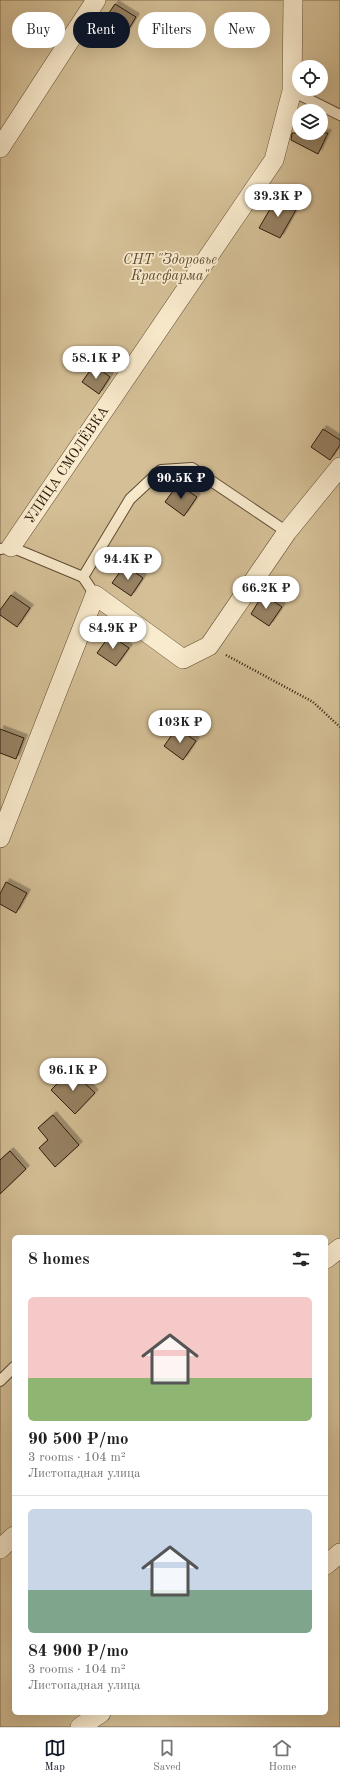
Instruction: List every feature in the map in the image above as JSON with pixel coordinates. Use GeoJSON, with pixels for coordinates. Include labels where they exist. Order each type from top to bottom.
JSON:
{"type":"FeatureCollection","features":[{"type":"Feature","properties":{"kind":"street"},"geometry":{"type":"LineString","coordinates":[[0,148],[96,0]]}},
{"type":"Feature","properties":{"kind":"street","name":"УЛИЦА СМОЛЁВКА"},"geometry":{"type":"LineString","coordinates":[[292,60],[293,0]]}},
{"type":"Feature","properties":{"kind":"street","name":"УЛИЦА СМОЛЁВКА"},"geometry":{"type":"LineString","coordinates":[[5,548],[274,160],[292,91]]}},
{"type":"Feature","properties":{"kind":"street"},"geometry":{"type":"LineString","coordinates":[[0,838],[95,595],[183,659],[209,646],[287,532],[340,467]]}},
{"type":"Feature","properties":{"kind":"street"},"geometry":{"type":"LineString","coordinates":[[328,1257],[340,1248]]}},
{"type":"Feature","properties":{"kind":"street"},"geometry":{"type":"LineString","coordinates":[[0,1549],[12,1538]]}},
{"type":"Feature","properties":{"kind":"street"},"geometry":{"type":"LineString","coordinates":[[328,1563],[340,1553]]}},
{"type":"Feature","properties":{"kind":"street"},"geometry":{"type":"LineString","coordinates":[[80,1727],[98,1715]]}},
{"type":"Feature","properties":{"kind":"lane"},"geometry":{"type":"LineString","coordinates":[[302,96],[340,115]]}},
{"type":"Feature","properties":{"kind":"lane"},"geometry":{"type":"LineString","coordinates":[[83,577],[130,499],[161,470],[192,468],[287,532]]}},
{"type":"Feature","properties":{"kind":"lane"},"geometry":{"type":"LineString","coordinates":[[5,548],[83,577],[95,595]]}},
{"type":"Feature","properties":{"kind":"lane"},"geometry":{"type":"LineString","coordinates":[[0,1381],[12,1369]]}},
{"type":"Feature","properties":{"kind":"path"},"geometry":{"type":"LineString","coordinates":[[209,646],[313,702],[340,727]]}},
{"type":"Feature","properties":{"kind":"green space","name":"СНТ \"Здоровье Красфарма\""},"geometry":{"type":"Polygon","coordinates":[[[0,0],[340,0],[340,1727],[0,1727],[0,0]]]}},
{"type":"Feature","properties":{"kind":"building"},"geometry":{"type":"Polygon","coordinates":[[[115,4],[128,12],[110,12],[115,4]]]}},
{"type":"Feature","properties":{"kind":"building"},"geometry":{"type":"Polygon","coordinates":[[[130,13],[136,17],[130,27],[130,13]]]}},
{"type":"Feature","properties":{"kind":"building"},"geometry":{"type":"Polygon","coordinates":[[[292,133],[292,140],[325,140],[318,154],[291,140],[292,133]]]}},
{"type":"Feature","properties":{"kind":"building"},"geometry":{"type":"Polygon","coordinates":[[[277,197],[297,208],[280,238],[259,228],[277,197]]]}},
{"type":"Feature","properties":{"kind":"building"},"geometry":{"type":"Polygon","coordinates":[[[94,365],[110,377],[99,394],[82,382],[94,365]]]}},
{"type":"Feature","properties":{"kind":"building"},"geometry":{"type":"Polygon","coordinates":[[[323,429],[340,440],[340,445],[330,460],[311,447],[323,429]]]}},
{"type":"Feature","properties":{"kind":"building"},"geometry":{"type":"Polygon","coordinates":[[[178,484],[197,497],[184,516],[165,502],[178,484]]]}},
{"type":"Feature","properties":{"kind":"building"},"geometry":{"type":"Polygon","coordinates":[[[125,565],[143,578],[131,596],[112,583],[125,565]]]}},
{"type":"Feature","properties":{"kind":"building"},"geometry":{"type":"Polygon","coordinates":[[[263,594],[282,607],[269,626],[251,614],[263,594]]]}},
{"type":"Feature","properties":{"kind":"building"},"geometry":{"type":"Polygon","coordinates":[[[11,595],[30,608],[17,627],[0,615],[0,610],[11,595]]]}},
{"type":"Feature","properties":{"kind":"building"},"geometry":{"type":"Polygon","coordinates":[[[110,635],[129,648],[116,666],[97,653],[110,635]]]}},
{"type":"Feature","properties":{"kind":"building"},"geometry":{"type":"Polygon","coordinates":[[[177,728],[196,741],[183,760],[164,746],[177,728]]]}},
{"type":"Feature","properties":{"kind":"building"},"geometry":{"type":"Polygon","coordinates":[[[0,729],[24,738],[16,759],[0,753],[0,729]]]}},
{"type":"Feature","properties":{"kind":"building"},"geometry":{"type":"Polygon","coordinates":[[[6,882],[27,893],[16,913],[0,904],[0,894],[6,882]]]}},
{"type":"Feature","properties":{"kind":"building"},"geometry":{"type":"Polygon","coordinates":[[[71,1070],[95,1093],[75,1114],[51,1090],[71,1070]]]}},
{"type":"Feature","properties":{"kind":"building"},"geometry":{"type":"Polygon","coordinates":[[[53,1115],[79,1145],[55,1167],[39,1148],[48,1140],[38,1128],[53,1115]]]}},
{"type":"Feature","properties":{"kind":"building"},"geometry":{"type":"Polygon","coordinates":[[[10,1151],[26,1169],[0,1194],[0,1160],[10,1151]]]}}]}
